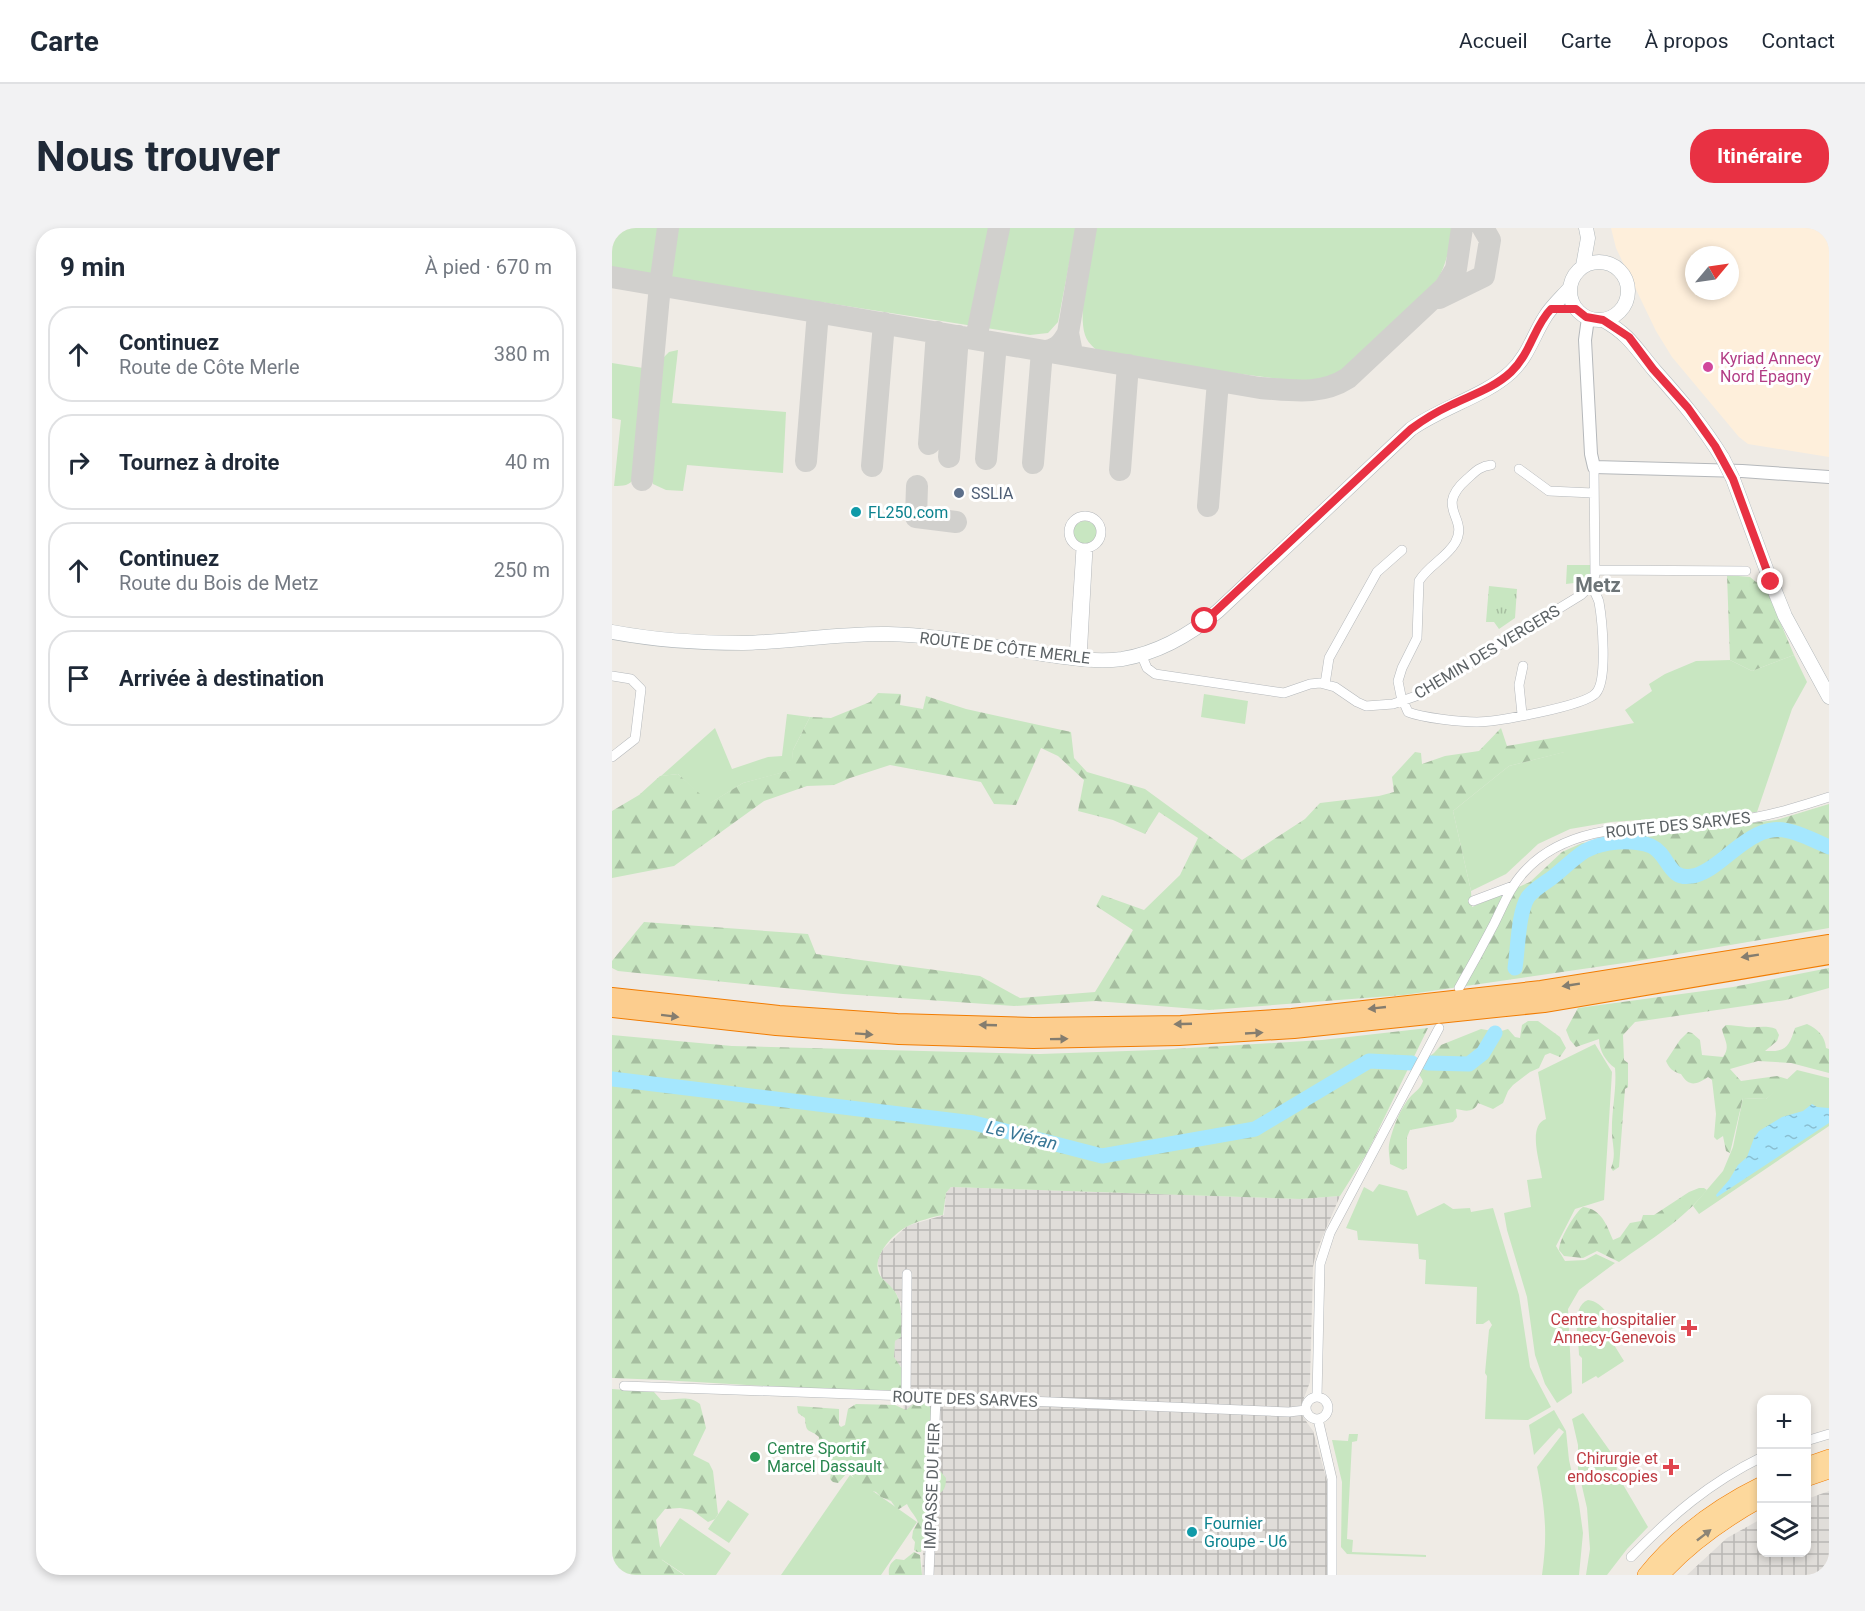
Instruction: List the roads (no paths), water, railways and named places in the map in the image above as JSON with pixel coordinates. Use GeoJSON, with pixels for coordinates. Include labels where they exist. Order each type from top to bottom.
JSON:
{"type":"FeatureCollection","features":[{"type":"Feature","properties":{"kind":"highway"},"geometry":{"type":"LineString","coordinates":[[612,996],[779,1014],[897,1023],[1033,1026],[1181,1024],[1303,1016],[1541,989],[1829,943]]}},
{"type":"Feature","properties":{"kind":"highway"},"geometry":{"type":"LineString","coordinates":[[612,1009],[776,1027],[899,1036],[1033,1040],[1179,1037],[1294,1030],[1544,1004],[1829,956]]}},
{"type":"Feature","properties":{"kind":"highway"},"geometry":{"type":"LineString","coordinates":[[1811,1463],[1829,1456]]}},
{"type":"Feature","properties":{"kind":"highway"},"geometry":{"type":"LineString","coordinates":[[1811,1477],[1829,1471]]}},
{"type":"Feature","properties":{"kind":"highway"},"geometry":{"type":"LineString","coordinates":[[1645,1575],[1699,1522],[1757,1486]]}},
{"type":"Feature","properties":{"kind":"highway"},"geometry":{"type":"LineString","coordinates":[[1662,1575],[1710,1530],[1757,1501]]}},
{"type":"Feature","properties":{"kind":"main road"},"geometry":{"type":"LineString","coordinates":[[1587,233],[1603,262]]}},
{"type":"Feature","properties":{"kind":"main road"},"geometry":{"type":"LineString","coordinates":[[1583,266],[1587,233]]}},
{"type":"Feature","properties":{"kind":"main road"},"geometry":{"type":"LineString","coordinates":[[1629,337],[1624,305],[1628,291],[1625,278],[1619,270],[1603,262],[1596,261],[1583,266],[1571,280],[1569,289],[1572,303],[1588,318],[1603,320],[1629,337],[1653,369],[1688,408],[1723,459],[1733,479],[1785,616],[1829,697]]}},
{"type":"Feature","properties":{"kind":"main road","name":"ROUTE DE CÔTE MERLE"},"geometry":{"type":"LineString","coordinates":[[612,632],[692,642],[744,643],[857,634],[890,634],[1078,658],[1114,659],[1141,654],[1172,643],[1205,621],[1411,429],[1437,412],[1504,378],[1520,363],[1544,318],[1569,289]]}},
{"type":"Feature","properties":{"kind":"main road"},"geometry":{"type":"LineString","coordinates":[[1603,320],[1612,317],[1624,305]]}},
{"type":"Feature","properties":{"kind":"main road"},"geometry":{"type":"LineString","coordinates":[[1551,309],[1576,309]]}},
{"type":"Feature","properties":{"kind":"street"},"geometry":{"type":"LineString","coordinates":[[1141,654],[1149,670],[1155,674],[1281,693],[1287,693],[1312,683],[1325,684],[1335,687],[1357,702],[1370,706],[1403,702],[1410,713],[1480,722],[1579,703],[1596,694],[1600,686],[1602,633],[1599,601],[1591,585],[1595,570],[1594,467],[1591,454],[1585,339],[1588,318]]}},
{"type":"Feature","properties":{"kind":"street","name":"CHEMIN DES VERGERS"},"geometry":{"type":"LineString","coordinates":[[1491,465],[1482,466],[1455,491],[1452,504],[1458,526],[1456,541],[1419,580],[1417,638],[1399,676],[1403,702],[1460,670],[1581,595],[1591,585]]}},
{"type":"Feature","properties":{"kind":"street"},"geometry":{"type":"LineString","coordinates":[[1594,467],[1751,471],[1829,477]]}},
{"type":"Feature","properties":{"kind":"street"},"geometry":{"type":"LineString","coordinates":[[1519,469],[1549,491],[1593,493]]}},
{"type":"Feature","properties":{"kind":"street"},"geometry":{"type":"LineString","coordinates":[[1078,658],[1084,548]]}},
{"type":"Feature","properties":{"kind":"street"},"geometry":{"type":"LineString","coordinates":[[1325,684],[1329,658],[1377,572],[1402,550]]}},
{"type":"Feature","properties":{"kind":"street"},"geometry":{"type":"LineString","coordinates":[[1595,570],[1746,572]]}},
{"type":"Feature","properties":{"kind":"street"},"geometry":{"type":"LineString","coordinates":[[1522,714],[1519,685],[1523,666]]}},
{"type":"Feature","properties":{"kind":"street"},"geometry":{"type":"LineString","coordinates":[[612,676],[632,679],[642,689],[635,739],[612,757]]}},
{"type":"Feature","properties":{"kind":"street","name":"ROUTE DES SARVES"},"geometry":{"type":"LineString","coordinates":[[1459,988],[1513,886],[1542,854],[1558,845],[1613,830],[1730,821],[1778,814],[1829,797]]}},
{"type":"Feature","properties":{"kind":"street"},"geometry":{"type":"LineString","coordinates":[[1473,901],[1513,886]]}},
{"type":"Feature","properties":{"kind":"street"},"geometry":{"type":"LineString","coordinates":[[1317,1397],[1320,1264],[1330,1233],[1438,1028]]}},
{"type":"Feature","properties":{"kind":"street"},"geometry":{"type":"LineString","coordinates":[[906,1397],[907,1274]]}},
{"type":"Feature","properties":{"kind":"street","name":"ROUTE DES SARVES"},"geometry":{"type":"LineString","coordinates":[[624,1386],[1289,1412],[1306,1410]]}},
{"type":"Feature","properties":{"kind":"street","name":"IMPASSE DU FIER"},"geometry":{"type":"LineString","coordinates":[[929,1575],[936,1397]]}},
{"type":"Feature","properties":{"kind":"street"},"geometry":{"type":"LineString","coordinates":[[1317,1397],[1326,1401],[1328,1408],[1325,1415],[1318,1419],[1310,1417],[1306,1410],[1308,1401],[1317,1397]]}},
{"type":"Feature","properties":{"kind":"street"},"geometry":{"type":"LineString","coordinates":[[1318,1419],[1332,1479],[1332,1575]]}},
{"type":"Feature","properties":{"kind":"street"},"geometry":{"type":"LineString","coordinates":[[1811,1439],[1829,1434]]}},
{"type":"Feature","properties":{"kind":"street"},"geometry":{"type":"LineString","coordinates":[[1631,1557],[1660,1526],[1691,1500],[1720,1479],[1757,1459]]}},
{"type":"Feature","properties":{"kind":"water"},"geometry":{"type":"Polygon","coordinates":[[[1812,1104],[1829,1108],[1829,1123],[1717,1197],[1716,1195],[1738,1165],[1747,1157],[1759,1131],[1782,1117],[1803,1111],[1812,1104]]]}},
{"type":"Feature","properties":{"kind":"waterway","name":"Le Viéran"},"geometry":{"type":"LineString","coordinates":[[1515,968],[1520,921],[1528,897],[1577,857],[1592,848],[1609,843],[1627,842],[1651,846],[1662,855],[1673,871],[1684,876],[1705,872],[1763,832],[1785,830],[1829,847]]}},
{"type":"Feature","properties":{"kind":"waterway","name":"Le Viéran"},"geometry":{"type":"LineString","coordinates":[[1428,1063],[1469,1064],[1483,1053],[1495,1033]]}},
{"type":"Feature","properties":{"kind":"waterway","name":"Le Viéran"},"geometry":{"type":"LineString","coordinates":[[612,1079],[974,1123],[1102,1156],[1255,1129],[1369,1061],[1412,1063]]}},
{"type":"Feature","properties":{"kind":"place","name":"Kyriad Annecy Nord Épagny"},"geometry":{"type":"Point","coordinates":[1708,367]}},
{"type":"Feature","properties":{"kind":"place","name":"SSLIA"},"geometry":{"type":"Point","coordinates":[959,493]}},
{"type":"Feature","properties":{"kind":"place","name":"FL250.com"},"geometry":{"type":"Point","coordinates":[856,512]}},
{"type":"Feature","properties":{"kind":"place","name":"Centre hospitalier Annecy-Genevois"},"geometry":{"type":"Point","coordinates":[1689,1328]}},
{"type":"Feature","properties":{"kind":"place","name":"Centre Sportif Marcel Dassault"},"geometry":{"type":"Point","coordinates":[755,1457]}},
{"type":"Feature","properties":{"kind":"place","name":"Chirurgie et endoscopies"},"geometry":{"type":"Point","coordinates":[1671,1467]}},
{"type":"Feature","properties":{"kind":"place","name":"Fournier Groupe - U6"},"geometry":{"type":"Point","coordinates":[1192,1532]}},
{"type":"Feature","properties":{"kind":"district","name":"Metz"},"geometry":{"type":"Point","coordinates":[1598,585]}}]}
